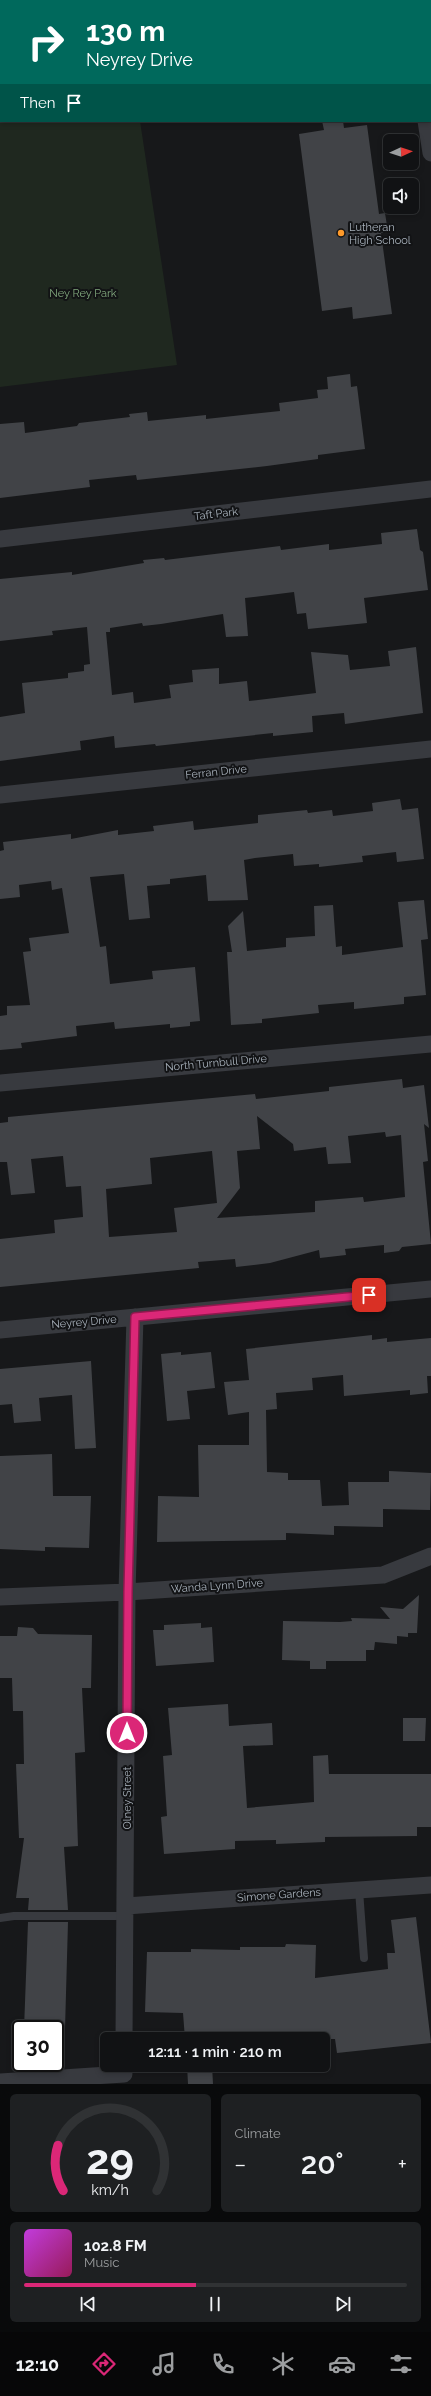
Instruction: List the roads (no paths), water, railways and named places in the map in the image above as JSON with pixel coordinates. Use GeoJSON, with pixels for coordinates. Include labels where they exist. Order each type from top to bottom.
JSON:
{"type":"FeatureCollection","features":[{"type":"Feature","properties":{"kind":"street"},"geometry":{"type":"LineString","coordinates":[[426,122],[431,153]]}},
{"type":"Feature","properties":{"kind":"street","name":"Taft Park"},"geometry":{"type":"LineString","coordinates":[[0,539],[431,489]]}},
{"type":"Feature","properties":{"kind":"street","name":"Ferran Drive"},"geometry":{"type":"LineString","coordinates":[[0,795],[431,749]]}},
{"type":"Feature","properties":{"kind":"street","name":"North Turnbull Drive"},"geometry":{"type":"LineString","coordinates":[[0,1083],[431,1044]]}},
{"type":"Feature","properties":{"kind":"street","name":"Neyrey Drive"},"geometry":{"type":"LineString","coordinates":[[0,1330],[431,1289]]}},
{"type":"Feature","properties":{"kind":"street","name":"Olney Street"},"geometry":{"type":"LineString","coordinates":[[124,2032],[128,1592],[135,1317]]}},
{"type":"Feature","properties":{"kind":"street","name":"Wanda Lynn Drive"},"geometry":{"type":"LineString","coordinates":[[0,1598],[128,1592],[383,1575],[431,1556]]}},
{"type":"Feature","properties":{"kind":"street","name":"Simone Gardens"},"geometry":{"type":"LineString","coordinates":[[126,1911],[431,1885]]}},
{"type":"Feature","properties":{"kind":"street"},"geometry":{"type":"LineString","coordinates":[[0,2082],[124,2074]]}},
{"type":"Feature","properties":{"kind":"lane"},"geometry":{"type":"LineString","coordinates":[[360,1890],[364,1958]]}},
{"type":"Feature","properties":{"kind":"lane"},"geometry":{"type":"LineString","coordinates":[[0,1918],[14,1916],[126,1911]]}},
{"type":"Feature","properties":{"kind":"place","name":"Lutheran High School"},"geometry":{"type":"Point","coordinates":[341,233]}},
{"type":"Feature","properties":{"kind":"park label","name":"Ney Rey Park"},"geometry":{"type":"Point","coordinates":[83,293]}}]}
